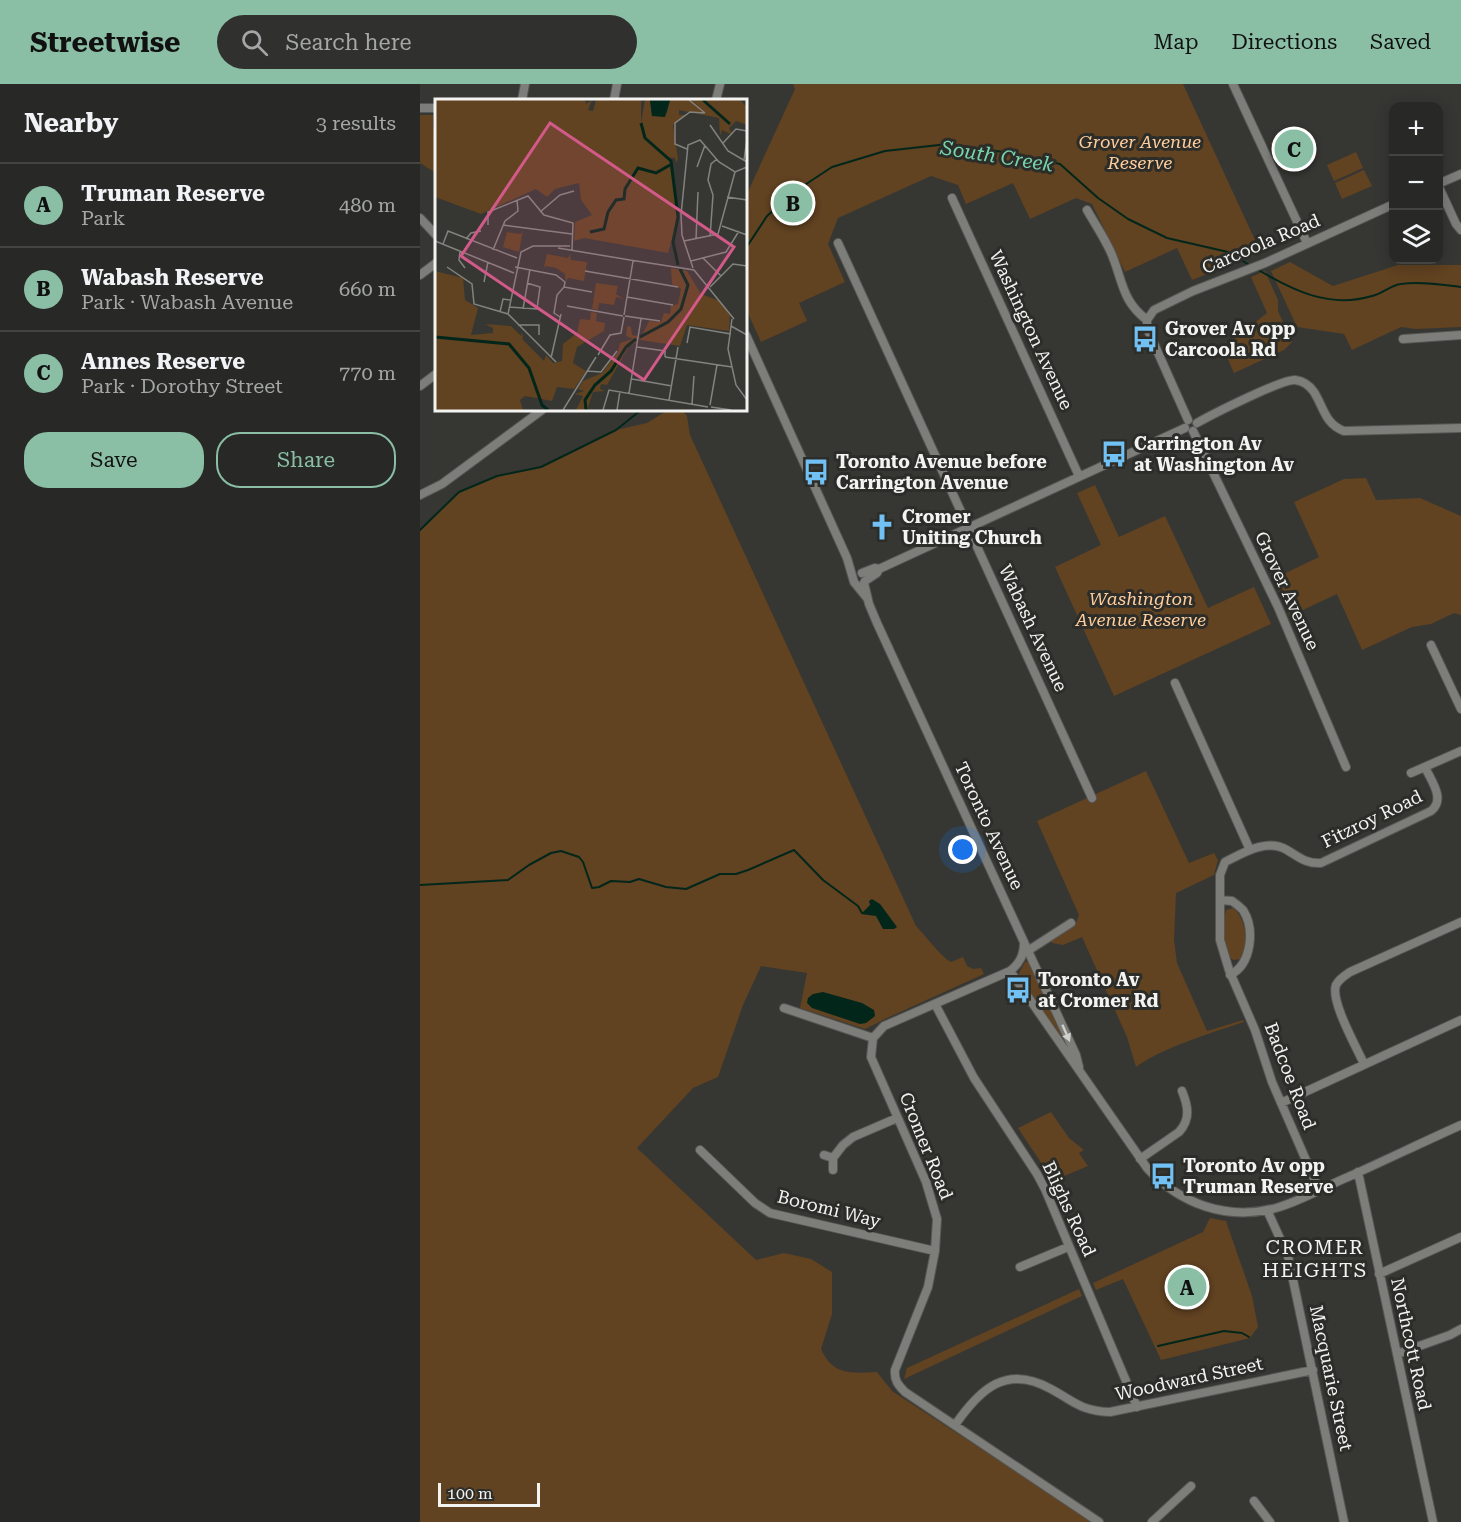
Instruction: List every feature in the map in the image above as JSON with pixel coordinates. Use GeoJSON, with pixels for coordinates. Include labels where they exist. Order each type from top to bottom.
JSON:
{"type":"FeatureCollection","features":[{"type":"Feature","properties":{"kind":"street"},"geometry":{"type":"LineString","coordinates":[[522,99],[525,84]]}},
{"type":"Feature","properties":{"kind":"street"},"geometry":{"type":"LineString","coordinates":[[614,99],[617,84]]}},
{"type":"Feature","properties":{"kind":"street"},"geometry":{"type":"LineString","coordinates":[[716,99],[720,84]]}},
{"type":"Feature","properties":{"kind":"street"},"geometry":{"type":"LineString","coordinates":[[1233,84],[1307,243]]}},
{"type":"Feature","properties":{"kind":"street"},"geometry":{"type":"LineString","coordinates":[[1443,182],[1461,174]]}},
{"type":"Feature","properties":{"kind":"street"},"geometry":{"type":"LineString","coordinates":[[1443,195],[1461,230]]}},
{"type":"Feature","properties":{"kind":"street","name":"Washington Avenue"},"geometry":{"type":"LineString","coordinates":[[952,198],[1079,476]]}},
{"type":"Feature","properties":{"kind":"street","name":"Carcoola Road"},"geometry":{"type":"LineString","coordinates":[[1147,320],[1151,312],[1158,308],[1203,287],[1265,263],[1389,206]]}},
{"type":"Feature","properties":{"kind":"street","name":"Grover Avenue"},"geometry":{"type":"LineString","coordinates":[[1087,210],[1112,255],[1119,281],[1131,306],[1147,320],[1148,328],[1191,426],[1278,607],[1347,767]]}},
{"type":"Feature","properties":{"kind":"street"},"geometry":{"type":"LineString","coordinates":[[420,218],[435,234]]}},
{"type":"Feature","properties":{"kind":"street","name":"Wabash Avenue"},"geometry":{"type":"LineString","coordinates":[[838,243],[1092,798]]}},
{"type":"Feature","properties":{"kind":"street"},"geometry":{"type":"LineString","coordinates":[[420,275],[435,264]]}},
{"type":"Feature","properties":{"kind":"street"},"geometry":{"type":"LineString","coordinates":[[1403,339],[1461,335]]}},
{"type":"Feature","properties":{"kind":"street","name":"Toronto Avenue"},"geometry":{"type":"LineString","coordinates":[[747,337],[848,558],[860,579],[1076,1055],[1079,1068]]}},
{"type":"Feature","properties":{"kind":"street"},"geometry":{"type":"LineString","coordinates":[[420,387],[435,375]]}},
{"type":"Feature","properties":{"kind":"street"},"geometry":{"type":"LineString","coordinates":[[860,579],[1289,381],[1307,384],[1314,391],[1326,418],[1337,429],[1355,432],[1461,428]]}},
{"type":"Feature","properties":{"kind":"street"},"geometry":{"type":"LineString","coordinates":[[420,495],[442,484],[541,411]]}},
{"type":"Feature","properties":{"kind":"street"},"geometry":{"type":"LineString","coordinates":[[1431,645],[1461,709]]}},
{"type":"Feature","properties":{"kind":"street"},"geometry":{"type":"LineString","coordinates":[[1175,683],[1250,850]]}},
{"type":"Feature","properties":{"kind":"street"},"geometry":{"type":"LineString","coordinates":[[1411,773],[1461,751]]}},
{"type":"Feature","properties":{"kind":"street","name":"Fitzroy Road"},"geometry":{"type":"LineString","coordinates":[[1250,850],[1261,846],[1279,846],[1306,862],[1321,862],[1431,811],[1436,807],[1439,799],[1425,767]]}},
{"type":"Feature","properties":{"kind":"street","name":"Badcoe Road"},"geometry":{"type":"LineString","coordinates":[[1250,850],[1225,862],[1220,875],[1220,940],[1230,975],[1255,1030],[1265,1063],[1319,1190]]}},
{"type":"Feature","properties":{"kind":"street"},"geometry":{"type":"LineString","coordinates":[[1220,900],[1232,901],[1243,911],[1250,932],[1249,951],[1242,965],[1230,975]]}},
{"type":"Feature","properties":{"kind":"street"},"geometry":{"type":"LineString","coordinates":[[1364,1064],[1337,1002],[1336,986],[1340,980],[1350,972],[1461,922]]}},
{"type":"Feature","properties":{"kind":"street"},"geometry":{"type":"LineString","coordinates":[[784,1008],[873,1038],[884,1026],[1010,970],[1018,964],[1026,946],[1071,923]]}},
{"type":"Feature","properties":{"kind":"street","name":"Toronto Avenue"},"geometry":{"type":"LineString","coordinates":[[1010,970],[1140,1159],[1169,1189],[1197,1204],[1231,1212],[1267,1210],[1319,1190],[1461,1125]]}},
{"type":"Feature","properties":{"kind":"street","name":"Blighs Road"},"geometry":{"type":"LineString","coordinates":[[935,1004],[974,1078],[1037,1174],[1137,1407]]}},
{"type":"Feature","properties":{"kind":"street"},"geometry":{"type":"LineString","coordinates":[[1281,1103],[1461,1020]]}},
{"type":"Feature","properties":{"kind":"street","name":"Cromer Road"},"geometry":{"type":"LineString","coordinates":[[873,1038],[871,1057],[932,1199],[937,1219],[935,1251],[928,1287],[895,1370],[894,1376],[897,1384],[905,1392],[1099,1522]]}},
{"type":"Feature","properties":{"kind":"street"},"geometry":{"type":"LineString","coordinates":[[1140,1159],[1184,1127],[1188,1116],[1182,1091]]}},
{"type":"Feature","properties":{"kind":"street"},"geometry":{"type":"LineString","coordinates":[[833,1170],[828,1157],[853,1137],[897,1118]]}},
{"type":"Feature","properties":{"kind":"street","name":"Boromi Way"},"geometry":{"type":"LineString","coordinates":[[700,1150],[755,1203],[770,1213],[935,1251]]}},
{"type":"Feature","properties":{"kind":"street","name":"Northcott Road"},"geometry":{"type":"LineString","coordinates":[[1358,1172],[1433,1522]]}},
{"type":"Feature","properties":{"kind":"street","name":"Macquarie Street"},"geometry":{"type":"LineString","coordinates":[[1267,1210],[1288,1256],[1344,1522]]}},
{"type":"Feature","properties":{"kind":"street"},"geometry":{"type":"LineString","coordinates":[[1379,1274],[1461,1237]]}},
{"type":"Feature","properties":{"kind":"street"},"geometry":{"type":"LineString","coordinates":[[1020,1267],[1068,1247]]}},
{"type":"Feature","properties":{"kind":"street"},"geometry":{"type":"LineString","coordinates":[[1397,1354],[1461,1329]]}},
{"type":"Feature","properties":{"kind":"street","name":"Woodward Street"},"geometry":{"type":"LineString","coordinates":[[955,1425],[978,1395],[992,1384],[1008,1379],[1038,1383],[1079,1407],[1095,1412],[1110,1412],[1313,1370]]}},
{"type":"Feature","properties":{"kind":"street"},"geometry":{"type":"LineString","coordinates":[[1152,1522],[1191,1486]]}},
{"type":"Feature","properties":{"kind":"street"},"geometry":{"type":"LineString","coordinates":[[1254,1501],[1270,1522]]}},
{"type":"Feature","properties":{"kind":"green space","name":"Grover Avenue Reserve"},"geometry":{"type":"Polygon","coordinates":[[[793,84],[1183,84],[1261,253],[1192,280],[1177,248],[1125,272],[1092,204],[1076,198],[1030,219],[1013,183],[966,204],[958,185],[931,176],[838,218],[828,244],[845,282],[799,303],[807,321],[761,342],[747,311],[747,194],[795,89],[793,84]]]}},
{"type":"Feature","properties":{"kind":"green space"},"geometry":{"type":"Polygon","coordinates":[[[420,115],[433,115],[435,172],[420,163],[420,115]]]}},
{"type":"Feature","properties":{"kind":"green space"},"geometry":{"type":"Polygon","coordinates":[[[1305,128],[1317,156],[1283,171],[1270,143],[1305,128]]]}},
{"type":"Feature","properties":{"kind":"green space"},"geometry":{"type":"Polygon","coordinates":[[[1356,152],[1363,168],[1334,181],[1327,165],[1356,152]]]}},
{"type":"Feature","properties":{"kind":"green space"},"geometry":{"type":"Polygon","coordinates":[[[1364,170],[1372,186],[1342,199],[1335,183],[1364,170]]]}},
{"type":"Feature","properties":{"kind":"green space"},"geometry":{"type":"Polygon","coordinates":[[[1290,262],[1333,286],[1398,265],[1461,265],[1461,327],[1416,329],[1401,327],[1352,350],[1344,334],[1297,327],[1271,271],[1290,262]]]}},
{"type":"Feature","properties":{"kind":"green space"},"geometry":{"type":"Polygon","coordinates":[[[1265,271],[1278,300],[1278,311],[1292,342],[1284,350],[1234,373],[1223,348],[1267,313],[1251,277],[1265,271]]]}},
{"type":"Feature","properties":{"kind":"green space"},"geometry":{"type":"Polygon","coordinates":[[[666,411],[683,411],[687,416],[690,435],[916,926],[951,962],[963,957],[967,966],[973,969],[981,968],[984,974],[865,1029],[800,1008],[807,973],[761,966],[743,1005],[718,1077],[693,1088],[637,1148],[756,1260],[784,1253],[811,1259],[832,1272],[832,1314],[821,1349],[831,1364],[844,1371],[877,1372],[892,1391],[1093,1522],[420,1522],[420,530],[459,492],[497,476],[541,467],[616,430],[647,423],[666,411]]]}},
{"type":"Feature","properties":{"kind":"green space"},"geometry":{"type":"Polygon","coordinates":[[[1366,478],[1376,500],[1420,498],[1461,516],[1461,615],[1454,613],[1431,624],[1412,627],[1362,650],[1337,594],[1290,616],[1273,579],[1319,557],[1294,502],[1344,479],[1366,478]]]}},
{"type":"Feature","properties":{"kind":"green space","name":"Washington Avenue Reserve"},"geometry":{"type":"Polygon","coordinates":[[[1095,485],[1119,537],[1165,516],[1208,608],[1254,587],[1271,624],[1114,696],[1055,567],[1101,545],[1077,493],[1095,485]]]}},
{"type":"Feature","properties":{"kind":"green space"},"geometry":{"type":"Polygon","coordinates":[[[1146,771],[1189,863],[1214,853],[1218,860],[1214,875],[1176,893],[1174,940],[1177,963],[1207,1031],[1243,1020],[1244,1022],[1174,1047],[1136,1067],[1127,1037],[1082,937],[1063,945],[1052,943],[1050,940],[1075,925],[1079,915],[1037,821],[1146,771]]]}},
{"type":"Feature","properties":{"kind":"green space"},"geometry":{"type":"Polygon","coordinates":[[[1233,908],[1245,930],[1246,948],[1241,959],[1233,960],[1226,950],[1223,929],[1226,910],[1233,908]]]}},
{"type":"Feature","properties":{"kind":"green space"},"geometry":{"type":"Polygon","coordinates":[[[1029,961],[1075,1057],[1019,979],[1019,973],[1025,962],[1029,961]]]}},
{"type":"Feature","properties":{"kind":"green space"},"geometry":{"type":"Polygon","coordinates":[[[1051,1112],[1069,1138],[1084,1150],[1079,1153],[1088,1166],[1050,1182],[1044,1167],[1018,1128],[1051,1112]]]}},
{"type":"Feature","properties":{"kind":"green space"},"geometry":{"type":"Polygon","coordinates":[[[1210,1218],[1226,1221],[1252,1296],[1258,1327],[1250,1338],[1161,1360],[1123,1279],[1096,1290],[1093,1283],[1203,1232],[1210,1218]]]}},
{"type":"Feature","properties":{"kind":"green space"},"geometry":{"type":"Polygon","coordinates":[[[1079,1289],[1082,1296],[904,1379],[907,1368],[1079,1289]]]}},
{"type":"Feature","properties":{"kind":"shaded area"},"geometry":{"type":"Polygon","coordinates":[[[872,899],[880,904],[897,927],[883,929],[876,916],[861,914],[870,905],[869,901],[872,899]]]}},
{"type":"Feature","properties":{"kind":"shaded area"},"geometry":{"type":"Polygon","coordinates":[[[823,992],[862,1003],[874,1010],[875,1016],[866,1023],[860,1024],[812,1008],[807,1003],[808,998],[813,994],[823,992]]]}},
{"type":"Feature","properties":{"kind":"waterway","name":"South Creek"},"geometry":{"type":"LineString","coordinates":[[747,246],[767,216],[794,192],[832,167],[885,151],[948,144],[1017,154],[1060,164],[1098,198],[1128,219],[1167,238],[1228,252],[1251,266]]}},
{"type":"Feature","properties":{"kind":"waterway","name":"South Creek"},"geometry":{"type":"LineString","coordinates":[[1255,268],[1297,290],[1326,299],[1341,300],[1372,296],[1394,286],[1409,283],[1461,287]]}},
{"type":"Feature","properties":{"kind":"waterway","name":"South Creek"},"geometry":{"type":"LineString","coordinates":[[420,530],[459,492],[497,476],[541,467],[616,430],[640,411]]}},
{"type":"Feature","properties":{"kind":"waterway"},"geometry":{"type":"LineString","coordinates":[[420,885],[508,880],[529,865],[551,853],[561,851],[579,857],[592,888],[611,881],[630,882],[639,879],[666,887],[686,889],[720,874],[736,874],[748,870],[794,850],[823,880],[858,906],[862,913]]}},
{"type":"Feature","properties":{"kind":"waterway"},"geometry":{"type":"LineString","coordinates":[[1158,1346],[1224,1331],[1242,1333],[1249,1337]]}},
{"type":"Feature","properties":{"kind":"place","name":"Annes Reserve"},"geometry":{"type":"Point","coordinates":[1294,149]}},
{"type":"Feature","properties":{"kind":"place","name":"Wabash Reserve"},"geometry":{"type":"Point","coordinates":[793,203]}},
{"type":"Feature","properties":{"kind":"place","name":"Grover Av opp Carcoola Rd"},"geometry":{"type":"Point","coordinates":[1145,339]}},
{"type":"Feature","properties":{"kind":"place","name":"Carrington Av at Washington Av"},"geometry":{"type":"Point","coordinates":[1114,454]}},
{"type":"Feature","properties":{"kind":"place","name":"Toronto Avenue before Carrington Avenue"},"geometry":{"type":"Point","coordinates":[816,472]}},
{"type":"Feature","properties":{"kind":"place","name":"Cromer Uniting Church"},"geometry":{"type":"Point","coordinates":[882,527]}},
{"type":"Feature","properties":{"kind":"place","name":"Toronto Av at Cromer Rd"},"geometry":{"type":"Point","coordinates":[1018,990]}},
{"type":"Feature","properties":{"kind":"place","name":"Toronto Av opp Truman Reserve"},"geometry":{"type":"Point","coordinates":[1163,1176]}},
{"type":"Feature","properties":{"kind":"place","name":"Truman Reserve"},"geometry":{"type":"Point","coordinates":[1187,1287]}},
{"type":"Feature","properties":{"kind":"district","name":"CROMER HEIGHTS"},"geometry":{"type":"Point","coordinates":[1315,1258]}}]}
